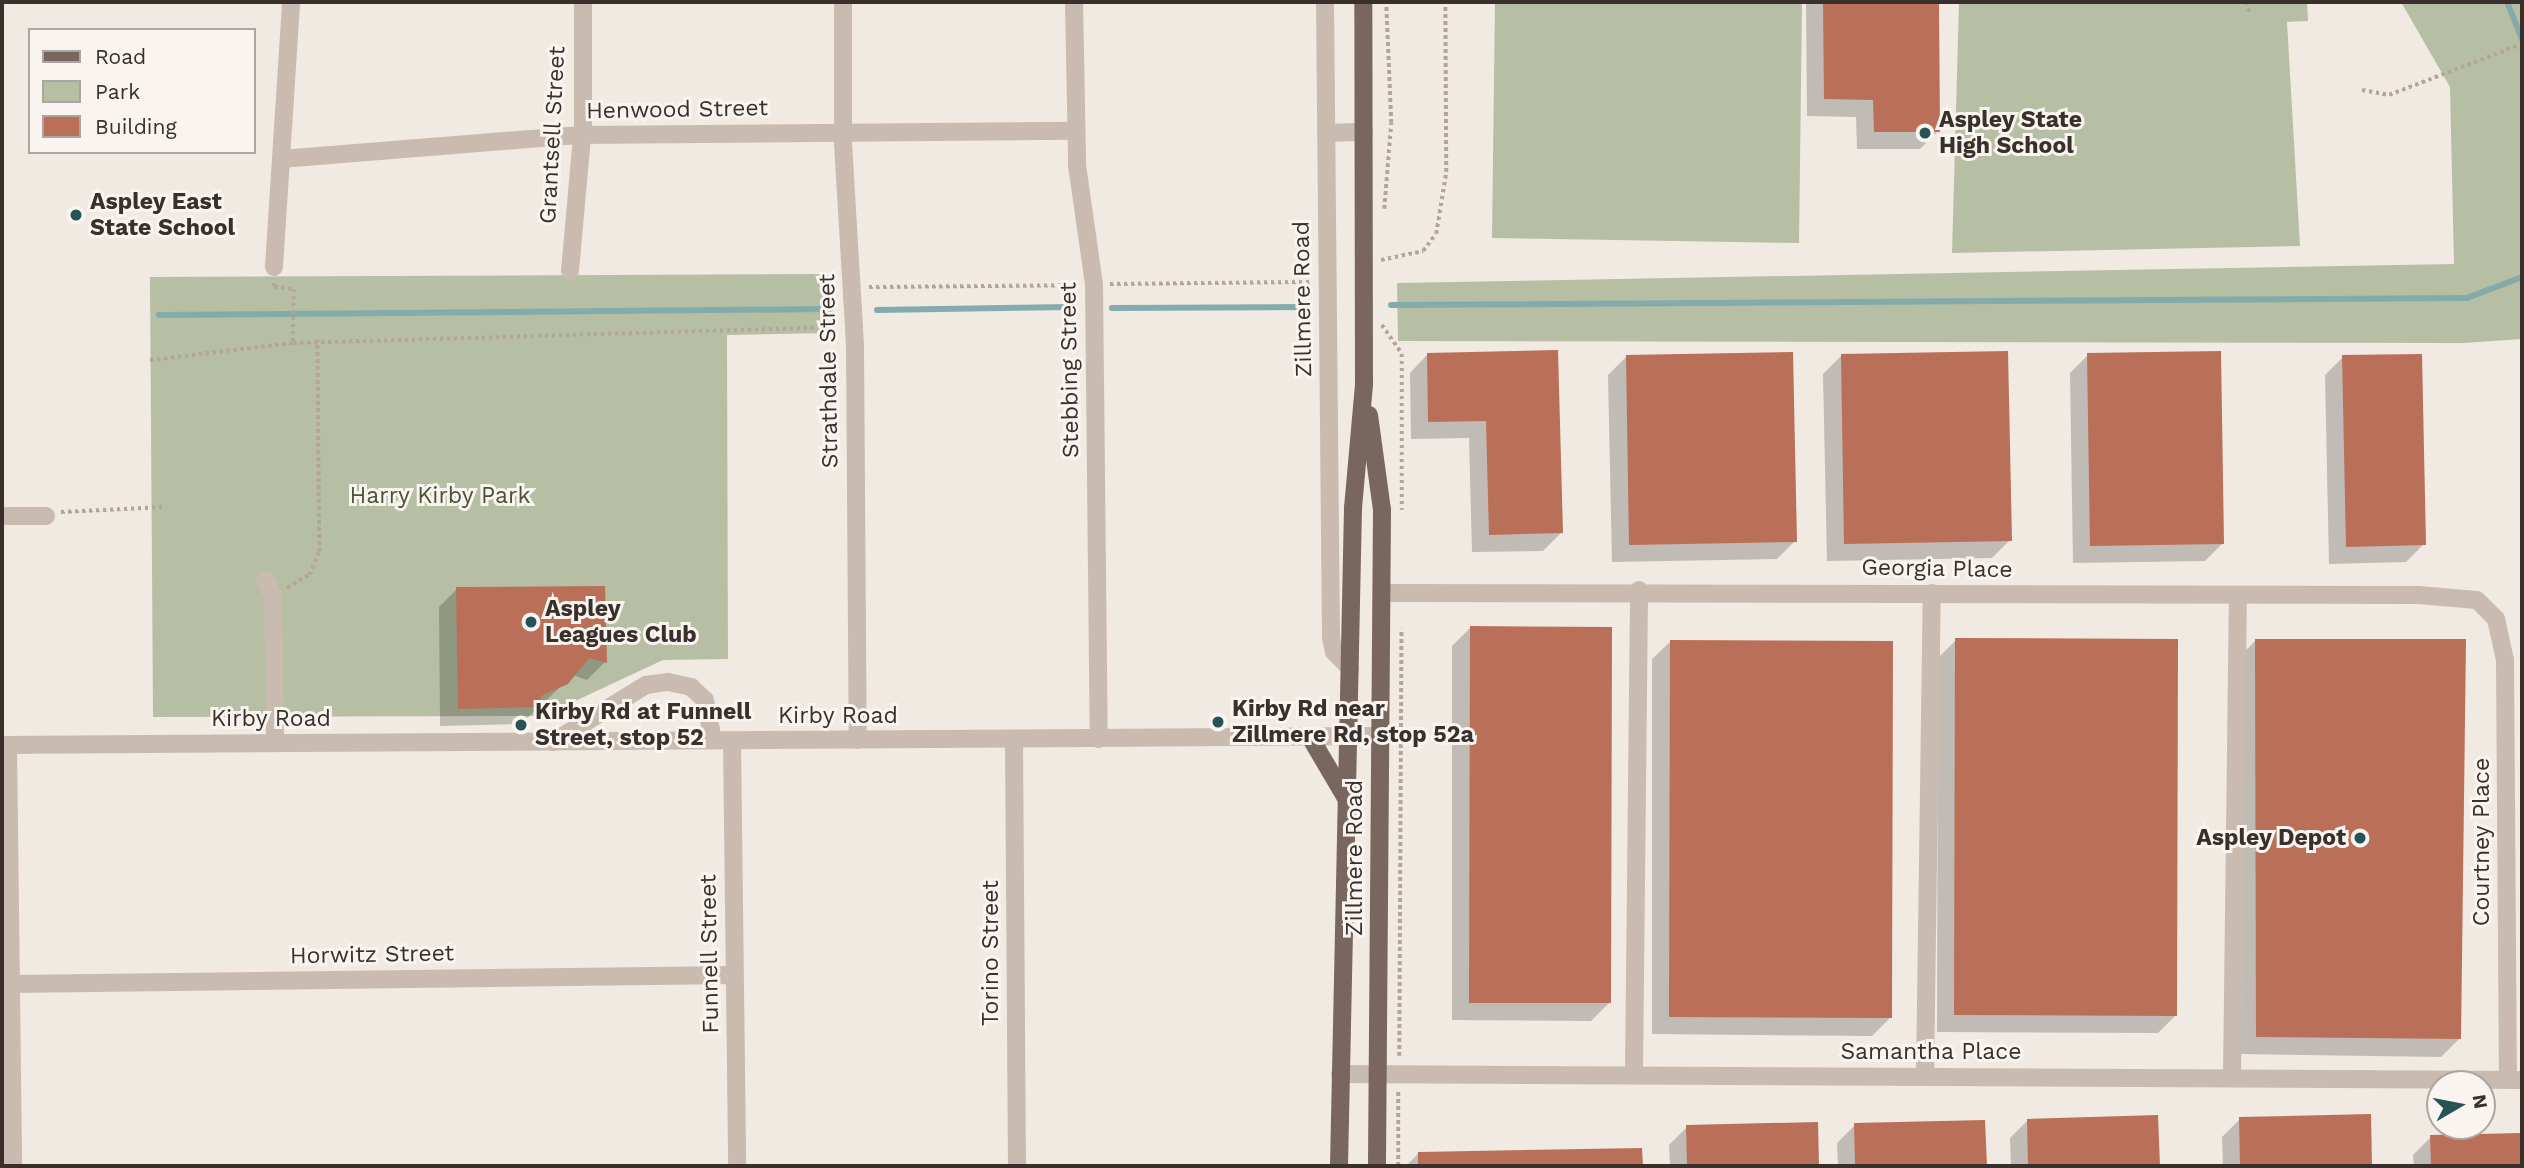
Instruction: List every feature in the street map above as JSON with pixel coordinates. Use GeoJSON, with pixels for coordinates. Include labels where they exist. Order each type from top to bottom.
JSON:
{"type":"FeatureCollection","features":[{"type":"Feature","properties":{"kind":"main road","name":"Zillmere Road"},"geometry":{"type":"LineString","coordinates":[[1339,1166],[1346,737],[1353,508],[1364,384],[1363,2]]}},
{"type":"Feature","properties":{"kind":"main road","name":"Zillmere Road"},"geometry":{"type":"LineString","coordinates":[[1364,384],[1382,510],[1377,1166]]}},
{"type":"Feature","properties":{"kind":"main road"},"geometry":{"type":"LineString","coordinates":[[1310,737],[1346,798]]}},
{"type":"Feature","properties":{"kind":"street"},"geometry":{"type":"LineString","coordinates":[[274,267],[291,2]]}},
{"type":"Feature","properties":{"kind":"street","name":"Grantsell Street"},"geometry":{"type":"LineString","coordinates":[[570,271],[581,135],[583,2]]}},
{"type":"Feature","properties":{"kind":"street","name":"Strathdale Street"},"geometry":{"type":"LineString","coordinates":[[843,2],[844,133],[853,287],[858,740]]}},
{"type":"Feature","properties":{"kind":"street","name":"Stebbing Street"},"geometry":{"type":"LineString","coordinates":[[1074,2],[1075,131],[1094,284],[1099,739]]}},
{"type":"Feature","properties":{"kind":"street","name":"Zillmere Road"},"geometry":{"type":"LineString","coordinates":[[1325,2],[1331,638],[1334,652],[1350,668]]}},
{"type":"Feature","properties":{"kind":"street","name":"Henwood Street"},"geometry":{"type":"LineString","coordinates":[[281,159],[581,135],[1075,131]]}},
{"type":"Feature","properties":{"kind":"street"},"geometry":{"type":"LineString","coordinates":[[1326,133],[1364,132]]}},
{"type":"Feature","properties":{"kind":"street"},"geometry":{"type":"LineString","coordinates":[[2,516],[46,516]]}},
{"type":"Feature","properties":{"kind":"street"},"geometry":{"type":"LineString","coordinates":[[269,588],[275,743]]}},
{"type":"Feature","properties":{"kind":"street"},"geometry":{"type":"LineString","coordinates":[[1634,1073],[1639,590]]}},
{"type":"Feature","properties":{"kind":"street","name":"Georgia Place"},"geometry":{"type":"LineString","coordinates":[[1382,593],[1639,590],[2238,597],[2457,596],[2488,608]]}},
{"type":"Feature","properties":{"kind":"street"},"geometry":{"type":"LineString","coordinates":[[1925,1076],[1932,593]]}},
{"type":"Feature","properties":{"kind":"street"},"geometry":{"type":"LineString","coordinates":[[2232,1078],[2238,597]]}},
{"type":"Feature","properties":{"kind":"street","name":"Courtney Place"},"geometry":{"type":"LineString","coordinates":[[2488,608],[2502,633],[2505,660],[2515,1080]]}},
{"type":"Feature","properties":{"kind":"street"},"geometry":{"type":"LineString","coordinates":[[554,742],[646,685],[668,681],[691,687],[705,700],[713,740]]}},
{"type":"Feature","properties":{"kind":"street","name":"Kirby Road"},"geometry":{"type":"LineString","coordinates":[[5,745],[1380,736]]}},
{"type":"Feature","properties":{"kind":"street","name":"Torino Street"},"geometry":{"type":"LineString","coordinates":[[1014,740],[1017,1166]]}},
{"type":"Feature","properties":{"kind":"street","name":"Funnell Street"},"geometry":{"type":"LineString","coordinates":[[732,741],[737,1166]]}},
{"type":"Feature","properties":{"kind":"street"},"geometry":{"type":"LineString","coordinates":[[5,745],[13,1166]]}},
{"type":"Feature","properties":{"kind":"street","name":"Horwitz Street"},"geometry":{"type":"LineString","coordinates":[[11,984],[734,975]]}},
{"type":"Feature","properties":{"kind":"street","name":"Samantha Place"},"geometry":{"type":"LineString","coordinates":[[1340,1074],[1464,1072],[2515,1080]]}},
{"type":"Feature","properties":{"kind":"path"},"geometry":{"type":"LineString","coordinates":[[1381,260],[1423,251],[1436,234],[1446,172],[1444,2]]}},
{"type":"Feature","properties":{"kind":"path"},"geometry":{"type":"LineString","coordinates":[[2246,2],[2249,15]]}},
{"type":"Feature","properties":{"kind":"path"},"geometry":{"type":"LineString","coordinates":[[2362,90],[2389,94],[2522,44]]}},
{"type":"Feature","properties":{"kind":"path"},"geometry":{"type":"LineString","coordinates":[[853,287],[1318,282]]}},
{"type":"Feature","properties":{"kind":"path"},"geometry":{"type":"LineString","coordinates":[[293,343],[294,297]]}},
{"type":"Feature","properties":{"kind":"path"},"geometry":{"type":"LineString","coordinates":[[150,360],[317,340],[837,327],[837,314]]}},
{"type":"Feature","properties":{"kind":"path"},"geometry":{"type":"LineString","coordinates":[[269,588],[309,575],[320,552],[317,340]]}},
{"type":"Feature","properties":{"kind":"path"},"geometry":{"type":"LineString","coordinates":[[46,516],[66,510],[165,507]]}},
{"type":"Feature","properties":{"kind":"green space"},"geometry":{"type":"Polygon","coordinates":[[[1495,2],[1802,2],[1799,243],[1492,238],[1495,2]]]}},
{"type":"Feature","properties":{"kind":"green space"},"geometry":{"type":"Polygon","coordinates":[[[1959,2],[2307,2],[2308,21],[2287,22],[2300,246],[1952,253],[1959,2]]]}},
{"type":"Feature","properties":{"kind":"green space"},"geometry":{"type":"Polygon","coordinates":[[[2401,2],[2522,2],[2522,339],[2463,343],[1398,341],[1397,283],[2454,264],[2450,87],[2401,2]]]}},
{"type":"Feature","properties":{"kind":"green space","name":"Harry Kirby Park"},"geometry":{"type":"Polygon","coordinates":[[[832,274],[832,333],[727,335],[728,659],[663,660],[543,716],[153,717],[150,277],[832,274]]]}},
{"type":"Feature","properties":{"kind":"building"},"geometry":{"type":"Polygon","coordinates":[[[1823,2],[1939,2],[1940,132],[1874,132],[1873,100],[1824,99],[1823,2]]]}},
{"type":"Feature","properties":{"kind":"building"},"geometry":{"type":"Polygon","coordinates":[[[1558,350],[1563,533],[1489,535],[1486,421],[1428,422],[1427,353],[1558,350]]]}},
{"type":"Feature","properties":{"kind":"building"},"geometry":{"type":"Polygon","coordinates":[[[2008,351],[2012,541],[1844,544],[1841,354],[2008,351]]]}},
{"type":"Feature","properties":{"kind":"building"},"geometry":{"type":"Polygon","coordinates":[[[2221,351],[2224,544],[2090,546],[2087,353],[2221,351]]]}},
{"type":"Feature","properties":{"kind":"building"},"geometry":{"type":"Polygon","coordinates":[[[1793,352],[1797,542],[1629,545],[1626,355],[1793,352]]]}},
{"type":"Feature","properties":{"kind":"building"},"geometry":{"type":"Polygon","coordinates":[[[2422,354],[2426,545],[2346,547],[2342,355],[2422,354]]]}},
{"type":"Feature","properties":{"kind":"building","name":"Aspley Leagues Club"},"geometry":{"type":"Polygon","coordinates":[[[605,586],[607,663],[589,658],[568,684],[541,696],[541,707],[458,709],[456,587],[605,586]]]}},
{"type":"Feature","properties":{"kind":"building"},"geometry":{"type":"Polygon","coordinates":[[[1470,626],[1612,627],[1611,1003],[1469,1003],[1470,626]]]}},
{"type":"Feature","properties":{"kind":"building"},"geometry":{"type":"Polygon","coordinates":[[[1955,638],[2178,639],[2177,1016],[1954,1015],[1955,638]]]}},
{"type":"Feature","properties":{"kind":"building","name":"Aspley Depot"},"geometry":{"type":"Polygon","coordinates":[[[2255,639],[2466,639],[2461,1039],[2256,1037],[2255,639]]]}},
{"type":"Feature","properties":{"kind":"building"},"geometry":{"type":"Polygon","coordinates":[[[1670,640],[1893,641],[1892,1018],[1669,1017],[1670,640]]]}},
{"type":"Feature","properties":{"kind":"building"},"geometry":{"type":"Polygon","coordinates":[[[2371,1114],[2372,1166],[2240,1166],[2239,1117],[2371,1114]]]}},
{"type":"Feature","properties":{"kind":"building"},"geometry":{"type":"Polygon","coordinates":[[[2158,1115],[2160,1166],[2028,1166],[2027,1119],[2158,1115]]]}},
{"type":"Feature","properties":{"kind":"building"},"geometry":{"type":"Polygon","coordinates":[[[1985,1120],[1987,1166],[1855,1166],[1854,1123],[1985,1120]]]}},
{"type":"Feature","properties":{"kind":"building"},"geometry":{"type":"Polygon","coordinates":[[[1818,1122],[1819,1166],[1687,1166],[1686,1125],[1818,1122]]]}},
{"type":"Feature","properties":{"kind":"building"},"geometry":{"type":"Polygon","coordinates":[[[2522,1133],[2522,1166],[2431,1166],[2430,1140],[2496,1140],[2496,1134],[2522,1133]]]}},
{"type":"Feature","properties":{"kind":"building"},"geometry":{"type":"Polygon","coordinates":[[[1642,1148],[1643,1166],[1418,1166],[1418,1152],[1642,1148]]]}},
{"type":"Feature","properties":{"kind":"waterway"},"geometry":{"type":"LineString","coordinates":[[2507,2],[2522,39]]}},
{"type":"Feature","properties":{"kind":"waterway"},"geometry":{"type":"LineString","coordinates":[[1391,305],[2467,298],[2522,277]]}},
{"type":"Feature","properties":{"kind":"waterway"},"geometry":{"type":"LineString","coordinates":[[877,310],[1072,307]]}},
{"type":"Feature","properties":{"kind":"waterway"},"geometry":{"type":"LineString","coordinates":[[1112,308],[1305,307]]}},
{"type":"Feature","properties":{"kind":"waterway"},"geometry":{"type":"LineString","coordinates":[[159,315],[830,309]]}},
{"type":"Feature","properties":{"kind":"place","name":"Aspley State High School"},"geometry":{"type":"Point","coordinates":[1925,133]}},
{"type":"Feature","properties":{"kind":"place","name":"Aspley East State School"},"geometry":{"type":"Point","coordinates":[76,215]}},
{"type":"Feature","properties":{"kind":"place","name":"Aspley Leagues Club"},"geometry":{"type":"Point","coordinates":[531,622]}},
{"type":"Feature","properties":{"kind":"place","name":"Kirby Rd near Zillmere Rd, stop 52a"},"geometry":{"type":"Point","coordinates":[1218,722]}},
{"type":"Feature","properties":{"kind":"place","name":"Kirby Rd at Funnell Street, stop 52"},"geometry":{"type":"Point","coordinates":[521,725]}},
{"type":"Feature","properties":{"kind":"place","name":"Aspley Depot"},"geometry":{"type":"Point","coordinates":[2360,838]}}]}
